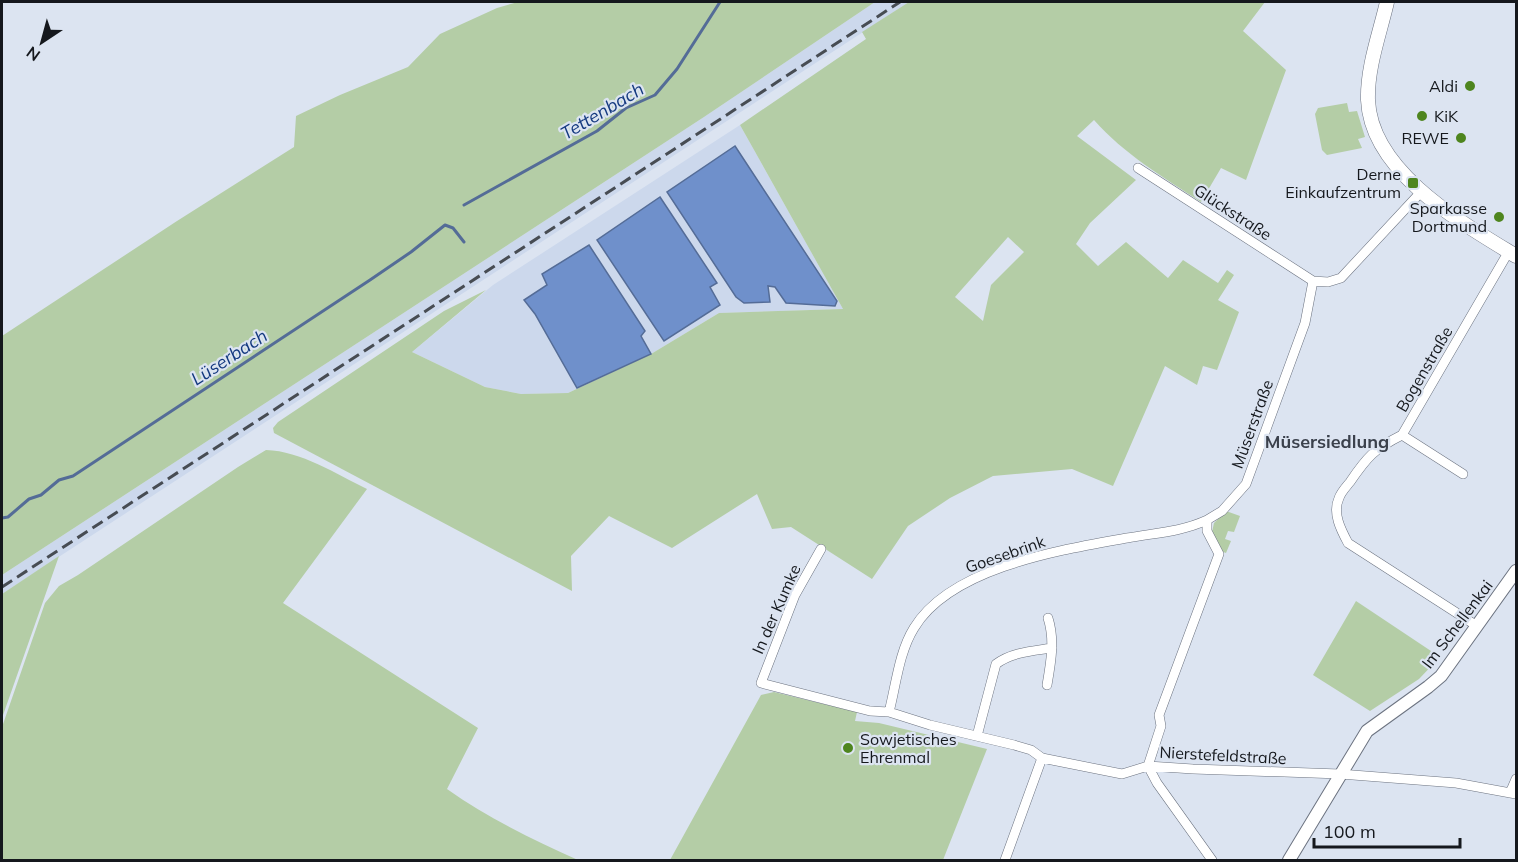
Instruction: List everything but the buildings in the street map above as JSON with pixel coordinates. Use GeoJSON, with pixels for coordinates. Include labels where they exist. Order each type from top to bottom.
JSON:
{"type":"FeatureCollection","features":[{"type":"Feature","properties":{"kind":"main road"},"geometry":{"type":"LineString","coordinates":[[1387,2],[1368,83],[1371,119],[1387,153],[1421,192],[1462,224],[1513,254]]}},
{"type":"Feature","properties":{"kind":"street","name":"Glückstraße"},"geometry":{"type":"LineString","coordinates":[[1138,168],[1313,281]]}},
{"type":"Feature","properties":{"kind":"street"},"geometry":{"type":"LineString","coordinates":[[1313,281],[1328,282],[1341,278],[1421,192]]}},
{"type":"Feature","properties":{"kind":"street","name":"Bogenstraße"},"geometry":{"type":"LineString","coordinates":[[1477,626],[1348,543],[1339,527],[1338,498],[1367,457],[1379,447],[1402,435],[1513,254]]}},
{"type":"Feature","properties":{"kind":"street","name":"Müserstraße"},"geometry":{"type":"LineString","coordinates":[[1207,520],[1222,511],[1246,484],[1305,323],[1313,281]]}},
{"type":"Feature","properties":{"kind":"street"},"geometry":{"type":"LineString","coordinates":[[1402,435],[1463,474]]}},
{"type":"Feature","properties":{"kind":"street"},"geometry":{"type":"LineString","coordinates":[[1207,520],[1207,531],[1219,554],[1159,715],[1161,726],[1148,766],[1157,783],[1212,861]]}},
{"type":"Feature","properties":{"kind":"street","name":"Goesebrink"},"geometry":{"type":"LineString","coordinates":[[889,712],[905,646],[912,630],[924,613],[944,596],[979,577],[1027,559],[1079,546],[1189,528],[1207,520]]}},
{"type":"Feature","properties":{"kind":"street","name":"In der Kumke"},"geometry":{"type":"LineString","coordinates":[[761,683],[795,595],[821,549]]}},
{"type":"Feature","properties":{"kind":"street","name":"Im Schellenkai"},"geometry":{"type":"LineString","coordinates":[[1289,861],[1367,731],[1441,676],[1516,571]]}},
{"type":"Feature","properties":{"kind":"street"},"geometry":{"type":"LineString","coordinates":[[1047,685],[1052,648],[1052,631],[1048,618]]}},
{"type":"Feature","properties":{"kind":"street"},"geometry":{"type":"LineString","coordinates":[[977,736],[996,664],[1004,658],[1052,648]]}},
{"type":"Feature","properties":{"kind":"street","name":"Nierstefeldstraße"},"geometry":{"type":"LineString","coordinates":[[761,683],[870,711],[889,712],[930,725],[1031,750],[1042,758],[1122,774],[1148,766],[1340,774],[1456,783],[1513,794]]}},
{"type":"Feature","properties":{"kind":"street"},"geometry":{"type":"LineString","coordinates":[[1005,861],[1042,758]]}},
{"type":"Feature","properties":{"kind":"street"},"geometry":{"type":"LineString","coordinates":[[1513,794],[1516,779]]}},
{"type":"Feature","properties":{"kind":"shaded area"},"geometry":{"type":"Polygon","coordinates":[[[875,2],[909,2],[2,594],[2,575],[704,117],[875,2]]]}},
{"type":"Feature","properties":{"kind":"shaded area"},"geometry":{"type":"Polygon","coordinates":[[[740,125],[843,309],[719,313],[651,354],[568,393],[521,394],[485,387],[412,352],[493,285],[740,125]]]}},
{"type":"Feature","properties":{"kind":"green space"},"geometry":{"type":"Polygon","coordinates":[[[518,2],[875,2],[704,117],[2,575],[2,336],[294,147],[296,116],[408,67],[440,34],[497,8],[518,2]]]}},
{"type":"Feature","properties":{"kind":"green space"},"geometry":{"type":"Polygon","coordinates":[[[909,2],[1265,2],[1243,31],[1286,70],[1246,180],[1221,168],[1201,202],[1131,154],[1094,120],[1077,136],[1136,180],[1090,223],[1076,244],[1098,266],[1126,242],[1168,278],[1183,260],[1218,283],[1227,270],[1234,275],[1218,300],[1239,312],[1217,370],[1203,366],[1197,385],[1165,366],[1113,486],[1072,469],[993,476],[950,498],[908,526],[872,579],[791,527],[772,529],[757,494],[672,548],[609,516],[571,556],[572,591],[274,433],[273,428],[278,422],[444,311],[486,290],[412,352],[485,387],[521,394],[568,393],[651,354],[719,313],[843,309],[740,125],[866,39],[862,32],[909,2]],[[1008,237],[955,297],[983,321],[991,285],[1024,252],[1008,237]]]}},
{"type":"Feature","properties":{"kind":"green space"},"geometry":{"type":"Polygon","coordinates":[[[1347,103],[1349,112],[1357,111],[1365,137],[1358,139],[1362,148],[1327,155],[1322,150],[1315,114],[1318,108],[1347,103]]]}},
{"type":"Feature","properties":{"kind":"green space"},"geometry":{"type":"Polygon","coordinates":[[[266,450],[292,454],[305,459],[367,489],[283,603],[478,728],[447,789],[478,810],[511,828],[578,860],[2,860],[2,727],[45,603],[59,586],[266,450]]]}},
{"type":"Feature","properties":{"kind":"green space"},"geometry":{"type":"Polygon","coordinates":[[[1226,511],[1240,516],[1234,532],[1228,531],[1225,539],[1231,541],[1226,553],[1221,551],[1212,532],[1214,523],[1226,511]]]}},
{"type":"Feature","properties":{"kind":"green space"},"geometry":{"type":"Polygon","coordinates":[[[59,556],[2,718],[2,594],[59,556]]]}},
{"type":"Feature","properties":{"kind":"green space"},"geometry":{"type":"Polygon","coordinates":[[[1356,601],[1440,657],[1419,679],[1370,711],[1313,675],[1356,601]]]}},
{"type":"Feature","properties":{"kind":"green space"},"geometry":{"type":"Polygon","coordinates":[[[774,692],[857,712],[855,721],[879,723],[987,749],[943,860],[670,860],[761,695],[774,692]]]}},
{"type":"Feature","properties":{"kind":"water"},"geometry":{"type":"Polygon","coordinates":[[[735,146],[837,301],[835,306],[786,303],[775,287],[768,286],[770,302],[744,303],[736,297],[667,192],[735,146]]]}},
{"type":"Feature","properties":{"kind":"water"},"geometry":{"type":"Polygon","coordinates":[[[660,197],[717,283],[710,287],[720,305],[664,341],[597,240],[660,197]]]}},
{"type":"Feature","properties":{"kind":"water"},"geometry":{"type":"Polygon","coordinates":[[[589,245],[645,331],[641,336],[651,354],[577,388],[535,314],[524,300],[547,285],[542,274],[589,245]]]}},
{"type":"Feature","properties":{"kind":"waterway","name":"Tettenbach"},"geometry":{"type":"LineString","coordinates":[[464,205],[597,131],[626,108],[655,95],[677,69],[720,2]]}},
{"type":"Feature","properties":{"kind":"waterway","name":"Lüserbach"},"geometry":{"type":"LineString","coordinates":[[2,518],[8,517],[29,499],[41,495],[59,480],[73,476],[370,280],[445,225],[453,228],[464,242]]}},
{"type":"Feature","properties":{"kind":"railway"},"geometry":{"type":"LineString","coordinates":[[2,587],[900,2]]}},
{"type":"Feature","properties":{"kind":"place","name":"Aldi"},"geometry":{"type":"Point","coordinates":[1470,86]}},
{"type":"Feature","properties":{"kind":"place","name":"KiK"},"geometry":{"type":"Point","coordinates":[1422,116]}},
{"type":"Feature","properties":{"kind":"place","name":"REWE"},"geometry":{"type":"Point","coordinates":[1461,138]}},
{"type":"Feature","properties":{"kind":"place","name":"Derne Einkaufzentrum"},"geometry":{"type":"Point","coordinates":[1413,183]}},
{"type":"Feature","properties":{"kind":"place","name":"Sparkasse Dortmund"},"geometry":{"type":"Point","coordinates":[1499,217]}},
{"type":"Feature","properties":{"kind":"place","name":"Sowjetisches Ehrenmal"},"geometry":{"type":"Point","coordinates":[848,748]}},
{"type":"Feature","properties":{"kind":"district","name":"Müsersiedlung"},"geometry":{"type":"Point","coordinates":[1327,441]}}]}
